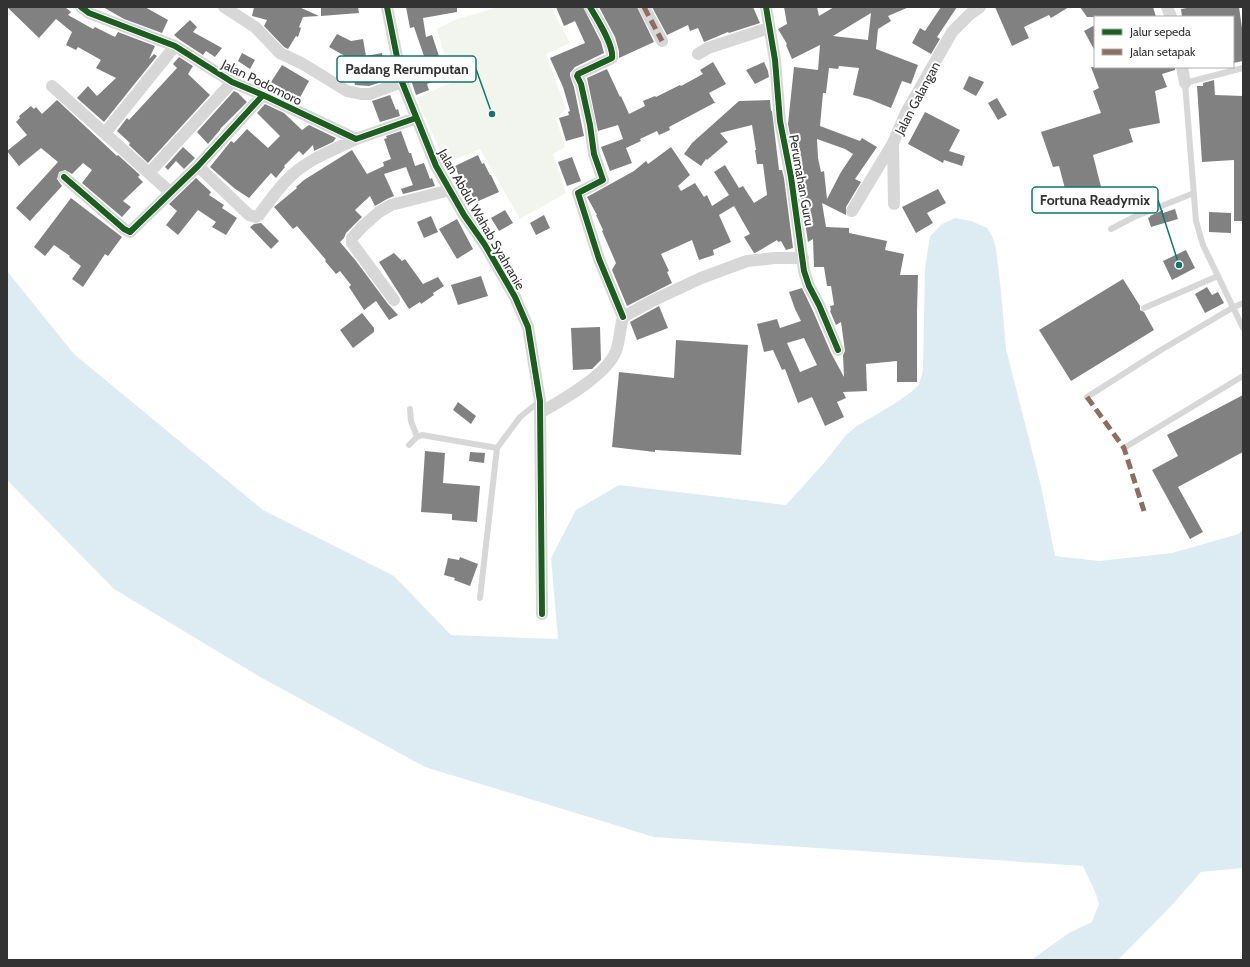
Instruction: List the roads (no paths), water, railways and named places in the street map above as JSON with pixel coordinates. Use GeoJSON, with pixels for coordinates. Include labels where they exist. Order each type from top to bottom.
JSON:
{"type":"FeatureCollection","features":[{"type":"Feature","properties":{"kind":"street","name":"Jalan Podomoro"},"geometry":{"type":"LineString","coordinates":[[81,7],[89,13],[175,46],[232,82],[356,139]]}},
{"type":"Feature","properties":{"kind":"street"},"geometry":{"type":"LineString","coordinates":[[224,7],[255,27],[280,52],[303,64],[346,91],[370,94],[402,82]]}},
{"type":"Feature","properties":{"kind":"street","name":"Jalan Abdul Wahab Syahranie"},"geometry":{"type":"LineString","coordinates":[[388,7],[402,82],[436,166],[464,215],[489,251],[514,297],[528,327],[540,401],[542,614]]}},
{"type":"Feature","properties":{"kind":"street"},"geometry":{"type":"LineString","coordinates":[[540,413],[578,390],[604,369],[616,352],[622,317],[599,259],[578,194],[603,180],[594,154],[590,125],[578,74],[612,58],[613,54],[611,46],[590,7]]}},
{"type":"Feature","properties":{"kind":"street"},"geometry":{"type":"LineString","coordinates":[[644,7],[662,41]]}},
{"type":"Feature","properties":{"kind":"street","name":"Perumahan Guru"},"geometry":{"type":"LineString","coordinates":[[766,7],[776,60],[780,121],[791,177],[804,271],[809,286],[819,305],[838,350]]}},
{"type":"Feature","properties":{"kind":"street","name":"Jalan Galangan"},"geometry":{"type":"LineString","coordinates":[[894,204],[893,143],[906,113],[952,32],[970,14],[980,7]]}},
{"type":"Feature","properties":{"kind":"street"},"geometry":{"type":"LineString","coordinates":[[698,54],[708,48],[770,28]]}},
{"type":"Feature","properties":{"kind":"street"},"geometry":{"type":"LineString","coordinates":[[105,133],[175,46]]}},
{"type":"Feature","properties":{"kind":"street"},"geometry":{"type":"LineString","coordinates":[[1182,68],[1185,83]]}},
{"type":"Feature","properties":{"kind":"street"},"geometry":{"type":"LineString","coordinates":[[149,173],[232,82]]}},
{"type":"Feature","properties":{"kind":"street"},"geometry":{"type":"LineString","coordinates":[[52,86],[170,192]]}},
{"type":"Feature","properties":{"kind":"street"},"geometry":{"type":"LineString","coordinates":[[64,177],[128,231],[132,231],[198,166],[263,95]]}},
{"type":"Feature","properties":{"kind":"street"},"geometry":{"type":"LineString","coordinates":[[198,166],[248,215],[256,217],[289,178],[299,169],[356,139],[416,118]]}},
{"type":"Feature","properties":{"kind":"street"},"geometry":{"type":"LineString","coordinates":[[852,211],[893,143]]}},
{"type":"Feature","properties":{"kind":"street"},"geometry":{"type":"LineString","coordinates":[[394,300],[352,243],[352,238],[362,226],[379,212],[391,205],[450,190]]}},
{"type":"Feature","properties":{"kind":"street"},"geometry":{"type":"LineString","coordinates":[[622,317],[652,300],[701,278],[747,261],[775,258],[803,258]]}},
{"type":"Feature","properties":{"kind":"lane"},"geometry":{"type":"LineString","coordinates":[[1243,68],[1185,83],[1196,221],[1204,245],[1232,308],[1243,328]]}},
{"type":"Feature","properties":{"kind":"lane"},"geometry":{"type":"LineString","coordinates":[[1111,229],[1134,217],[1194,193]]}},
{"type":"Feature","properties":{"kind":"lane"},"geometry":{"type":"LineString","coordinates":[[1144,308],[1218,276]]}},
{"type":"Feature","properties":{"kind":"lane"},"geometry":{"type":"LineString","coordinates":[[1087,397],[1161,350],[1243,303]]}},
{"type":"Feature","properties":{"kind":"lane"},"geometry":{"type":"LineString","coordinates":[[1124,448],[1243,376]]}},
{"type":"Feature","properties":{"kind":"lane"},"geometry":{"type":"LineString","coordinates":[[480,598],[497,448],[520,417],[540,401]]}},
{"type":"Feature","properties":{"kind":"lane"},"geometry":{"type":"LineString","coordinates":[[410,409],[411,421],[417,437]]}},
{"type":"Feature","properties":{"kind":"lane"},"geometry":{"type":"LineString","coordinates":[[409,445],[417,437],[422,435],[497,448]]}},
{"type":"Feature","properties":{"kind":"place","name":"Padang Rerumputan"},"geometry":{"type":"Point","coordinates":[492,114]}},
{"type":"Feature","properties":{"kind":"place","name":"Fortuna Readymix"},"geometry":{"type":"Point","coordinates":[1179,265]}}]}
